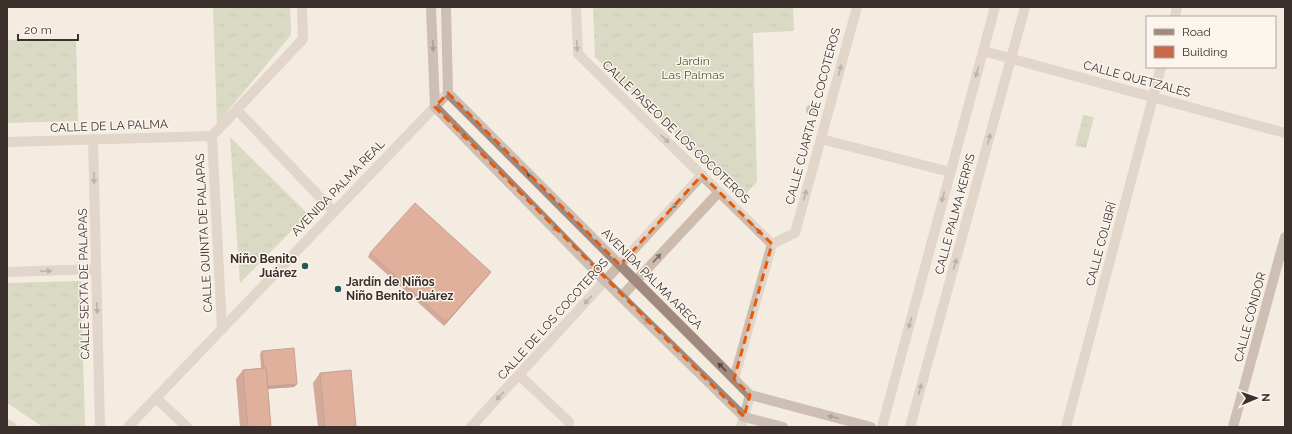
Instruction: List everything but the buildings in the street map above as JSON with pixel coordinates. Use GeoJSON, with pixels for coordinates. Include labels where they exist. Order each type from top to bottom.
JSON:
{"type":"FeatureCollection","features":[{"type":"Feature","properties":{"kind":"street"},"geometry":{"type":"LineString","coordinates":[[212,136],[303,39],[302,7]]}},
{"type":"Feature","properties":{"kind":"street"},"geometry":{"type":"LineString","coordinates":[[431,7],[435,107],[605,281],[744,417],[783,427]]}},
{"type":"Feature","properties":{"kind":"street"},"geometry":{"type":"LineString","coordinates":[[446,7],[448,93]]}},
{"type":"Feature","properties":{"kind":"street","name":"CALLE PASEO DE LOS COCOTEROS"},"geometry":{"type":"LineString","coordinates":[[576,7],[578,54],[772,244]]}},
{"type":"Feature","properties":{"kind":"street","name":"CALLE CUARTA DE COCOTEROS"},"geometry":{"type":"LineString","coordinates":[[772,244],[795,233],[857,7]]}},
{"type":"Feature","properties":{"kind":"street","name":"CALLE PALMA KERPIS"},"geometry":{"type":"LineString","coordinates":[[882,427],[994,7]]}},
{"type":"Feature","properties":{"kind":"street","name":"CALLE PALMA KERPIS"},"geometry":{"type":"LineString","coordinates":[[910,427],[1025,7]]}},
{"type":"Feature","properties":{"kind":"street","name":"CALLE QUETZALES"},"geometry":{"type":"LineString","coordinates":[[983,51],[1285,133]]}},
{"type":"Feature","properties":{"kind":"street","name":"CALLE COLIBRÍ"},"geometry":{"type":"LineString","coordinates":[[1066,427],[1161,68]]}},
{"type":"Feature","properties":{"kind":"street","name":"AVENIDA PALMA REAL"},"geometry":{"type":"LineString","coordinates":[[128,427],[448,93]]}},
{"type":"Feature","properties":{"kind":"street","name":"AVENIDA PALMA ARECA"},"geometry":{"type":"LineString","coordinates":[[448,93],[750,395]]}},
{"type":"Feature","properties":{"kind":"street"},"geometry":{"type":"LineString","coordinates":[[237,110],[334,212]]}},
{"type":"Feature","properties":{"kind":"street","name":"CALLE DE LA PALMA"},"geometry":{"type":"LineString","coordinates":[[7,142],[212,136]]}},
{"type":"Feature","properties":{"kind":"street","name":"CALLE QUINTA DE PALAPAS"},"geometry":{"type":"LineString","coordinates":[[212,136],[222,329]]}},
{"type":"Feature","properties":{"kind":"street"},"geometry":{"type":"LineString","coordinates":[[821,139],[950,172]]}},
{"type":"Feature","properties":{"kind":"street","name":"CALLE SEXTA DE PALAPAS"},"geometry":{"type":"LineString","coordinates":[[93,140],[100,427]]}},
{"type":"Feature","properties":{"kind":"street","name":"CALLE DE LOS COCOTEROS"},"geometry":{"type":"LineString","coordinates":[[471,427],[702,175]]}},
{"type":"Feature","properties":{"kind":"street"},"geometry":{"type":"LineString","coordinates":[[621,297],[719,192]]}},
{"type":"Feature","properties":{"kind":"street","name":"CALLE CÓNDOR"},"geometry":{"type":"LineString","coordinates":[[1233,427],[1285,237]]}},
{"type":"Feature","properties":{"kind":"street"},"geometry":{"type":"LineString","coordinates":[[734,379],[772,244]]}},
{"type":"Feature","properties":{"kind":"street"},"geometry":{"type":"LineString","coordinates":[[7,272],[96,269]]}},
{"type":"Feature","properties":{"kind":"street"},"geometry":{"type":"LineString","coordinates":[[519,375],[569,422]]}},
{"type":"Feature","properties":{"kind":"street"},"geometry":{"type":"LineString","coordinates":[[741,427],[750,395],[871,427]]}},
{"type":"Feature","properties":{"kind":"street"},"geometry":{"type":"LineString","coordinates":[[156,398],[187,427]]}},
{"type":"Feature","properties":{"kind":"street"},"geometry":{"type":"LineString","coordinates":[[7,424],[12,427]]}},
{"type":"Feature","properties":{"kind":"highlighted area"},"geometry":{"type":"Polygon","coordinates":[[[448,93],[620,265],[702,175],[772,244],[734,379],[750,395],[744,417],[435,107],[448,93]]]}},
{"type":"Feature","properties":{"kind":"green space"},"geometry":{"type":"Polygon","coordinates":[[[213,7],[290,7],[291,35],[217,124],[213,7]]]}},
{"type":"Feature","properties":{"kind":"green space","name":"Jardín Las Palmas"},"geometry":{"type":"Polygon","coordinates":[[[593,7],[793,7],[794,31],[753,33],[757,182],[742,198],[595,57],[593,7]]]}},
{"type":"Feature","properties":{"kind":"green space"},"geometry":{"type":"Polygon","coordinates":[[[76,39],[78,121],[7,123],[7,40],[76,39]]]}},
{"type":"Feature","properties":{"kind":"green space"},"geometry":{"type":"Polygon","coordinates":[[[1083,115],[1094,117],[1086,148],[1075,146],[1083,115]]]}},
{"type":"Feature","properties":{"kind":"green space"},"geometry":{"type":"Polygon","coordinates":[[[230,137],[308,214],[240,283],[230,137]]]}},
{"type":"Feature","properties":{"kind":"green space"},"geometry":{"type":"Polygon","coordinates":[[[81,281],[85,427],[43,427],[7,403],[7,283],[81,281]]]}},
{"type":"Feature","properties":{"kind":"place","name":"Niño Benito Juárez"},"geometry":{"type":"Point","coordinates":[305,266]}},
{"type":"Feature","properties":{"kind":"place","name":"Jardín de Niños Niño Benito Juárez"},"geometry":{"type":"Point","coordinates":[338,289]}}]}
